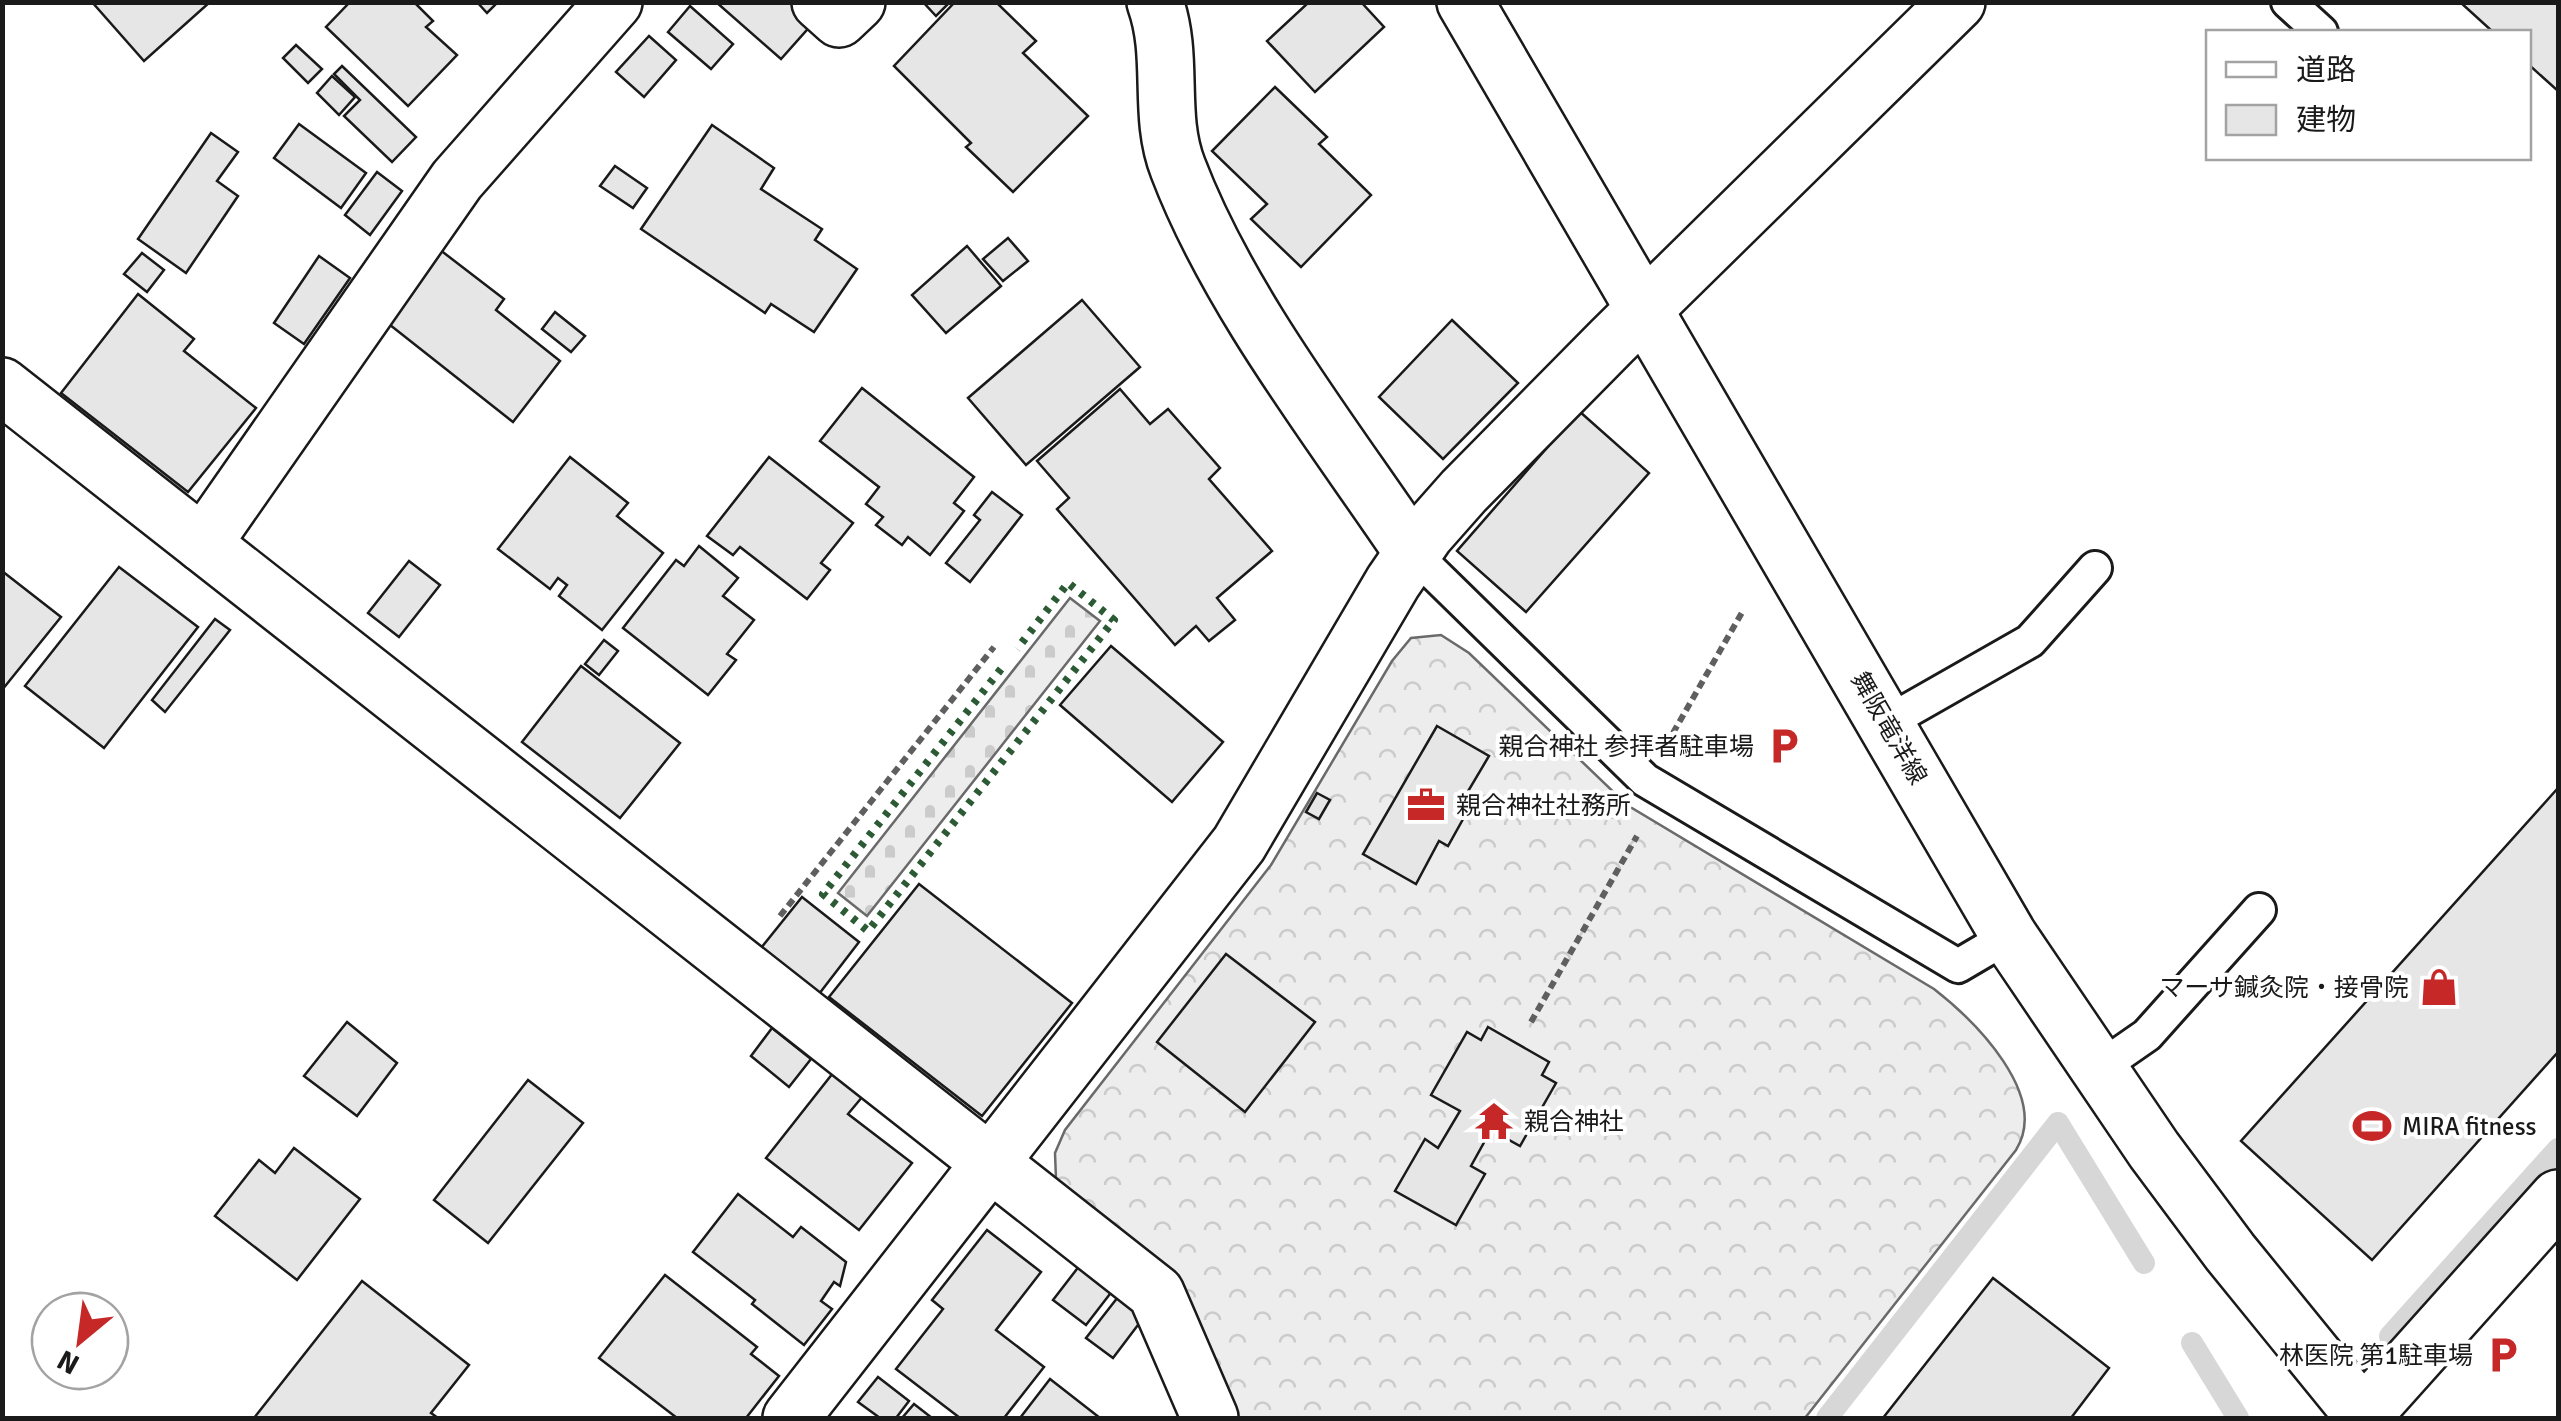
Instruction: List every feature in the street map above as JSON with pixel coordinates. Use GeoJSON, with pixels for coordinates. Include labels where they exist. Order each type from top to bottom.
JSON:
{"type":"FeatureCollection","features":[{"type":"Feature","properties":{"kind":"street"},"geometry":{"type":"LineString","coordinates":[[203,544],[456,180],[614,2]]}},
{"type":"Feature","properties":{"kind":"street"},"geometry":{"type":"LineString","coordinates":[[820,2],[839,20],[857,2]]}},
{"type":"Feature","properties":{"kind":"street"},"geometry":{"type":"LineString","coordinates":[[1156,2],[1166,36],[1170,140],[1203,224],[1264,331],[1413,553]]}},
{"type":"Feature","properties":{"kind":"street","name":"舞阪竜洋線"},"geometry":{"type":"LineString","coordinates":[[1465,2],[2009,936],[2154,1150],[2363,1418]]}},
{"type":"Feature","properties":{"kind":"street"},"geometry":{"type":"LineString","coordinates":[[791,1418],[1239,844],[1413,553],[1464,491],[1957,2]]}},
{"type":"Feature","properties":{"kind":"street"},"geometry":{"type":"LineString","coordinates":[[2,386],[1156,1293],[1210,1418]]}},
{"type":"Feature","properties":{"kind":"street"},"geometry":{"type":"LineString","coordinates":[[2363,1418],[2558,1198]]}},
{"type":"Feature","properties":{"kind":"lane"},"geometry":{"type":"LineString","coordinates":[[2288,2],[2320,30]]}},
{"type":"Feature","properties":{"kind":"lane"},"geometry":{"type":"LineString","coordinates":[[1413,553],[1645,780],[1958,966],[2009,936]]}},
{"type":"Feature","properties":{"kind":"lane"},"geometry":{"type":"LineString","coordinates":[[1886,723],[2030,641],[2095,568]]}},
{"type":"Feature","properties":{"kind":"lane"},"geometry":{"type":"LineString","coordinates":[[2098,1069],[2147,1035],[2259,910]]}},
{"type":"Feature","properties":{"kind":"path"},"geometry":{"type":"LineString","coordinates":[[1645,780],[1746,604],[1799,574]]}},
{"type":"Feature","properties":{"kind":"path"},"geometry":{"type":"LineString","coordinates":[[740,966],[994,648]]}},
{"type":"Feature","properties":{"kind":"path"},"geometry":{"type":"LineString","coordinates":[[1531,1022],[1634,842]]}},
{"type":"Feature","properties":{"kind":"green space"},"geometry":{"type":"Polygon","coordinates":[[[1070,598],[1100,621],[867,916],[838,893],[1070,598]]]}},
{"type":"Feature","properties":{"kind":"green space"},"geometry":{"type":"Polygon","coordinates":[[[1441,635],[1469,653],[1627,805],[1934,989],[1987,1040],[2016,1083],[2024,1129],[2016,1150],[1805,1418],[1234,1418],[1056,1179],[1055,1153],[1065,1130],[1271,865],[1392,661],[1411,638],[1441,635]]]}},
{"type":"Feature","properties":{"kind":"building"},"geometry":{"type":"Polygon","coordinates":[[[92,2],[210,2],[144,61],[92,2]]]}},
{"type":"Feature","properties":{"kind":"building"},"geometry":{"type":"Polygon","coordinates":[[[350,2],[414,2],[433,21],[426,27],[457,55],[408,106],[326,27],[350,2]]]}},
{"type":"Feature","properties":{"kind":"building"},"geometry":{"type":"Polygon","coordinates":[[[477,2],[498,2],[487,13],[477,2]]]}},
{"type":"Feature","properties":{"kind":"building"},"geometry":{"type":"Polygon","coordinates":[[[716,2],[790,2],[813,23],[781,59],[716,2]]]}},
{"type":"Feature","properties":{"kind":"building"},"geometry":{"type":"Polygon","coordinates":[[[923,2],[950,2],[936,16],[923,2]]]}},
{"type":"Feature","properties":{"kind":"building"},"geometry":{"type":"Polygon","coordinates":[[[955,2],[996,2],[1036,41],[1023,53],[1088,116],[1013,192],[966,147],[971,143],[894,66],[955,2]]]}},
{"type":"Feature","properties":{"kind":"building"},"geometry":{"type":"Polygon","coordinates":[[[1309,2],[1361,2],[1384,27],[1315,92],[1267,41],[1309,2]]]}},
{"type":"Feature","properties":{"kind":"building"},"geometry":{"type":"Polygon","coordinates":[[[2460,2],[2558,2],[2558,91],[2531,67],[2531,30],[2491,30],[2460,2]]]}},
{"type":"Feature","properties":{"kind":"building"},"geometry":{"type":"Polygon","coordinates":[[[690,6],[733,44],[711,69],[668,32],[690,6]]]}},
{"type":"Feature","properties":{"kind":"building"},"geometry":{"type":"Polygon","coordinates":[[[649,36],[676,60],[644,97],[616,72],[649,36]]]}},
{"type":"Feature","properties":{"kind":"building"},"geometry":{"type":"Polygon","coordinates":[[[296,45],[322,69],[308,83],[283,58],[296,45]]]}},
{"type":"Feature","properties":{"kind":"building"},"geometry":{"type":"Polygon","coordinates":[[[342,66],[416,137],[392,162],[344,116],[360,100],[334,74],[342,66]]]}},
{"type":"Feature","properties":{"kind":"building"},"geometry":{"type":"Polygon","coordinates":[[[332,76],[355,97],[339,115],[317,93],[332,76]]]}},
{"type":"Feature","properties":{"kind":"building"},"geometry":{"type":"Polygon","coordinates":[[[1275,87],[1327,137],[1319,144],[1371,195],[1301,267],[1251,219],[1267,204],[1212,151],[1275,87]]]}},
{"type":"Feature","properties":{"kind":"building"},"geometry":{"type":"Polygon","coordinates":[[[299,124],[366,173],[341,208],[274,158],[299,124]]]}},
{"type":"Feature","properties":{"kind":"building"},"geometry":{"type":"Polygon","coordinates":[[[712,125],[774,168],[761,189],[822,229],[815,240],[857,269],[814,332],[771,304],[765,313],[641,229],[712,125]]]}},
{"type":"Feature","properties":{"kind":"building"},"geometry":{"type":"Polygon","coordinates":[[[211,133],[238,152],[217,181],[238,196],[186,273],[138,239],[211,133]]]}},
{"type":"Feature","properties":{"kind":"building"},"geometry":{"type":"Polygon","coordinates":[[[615,166],[647,188],[633,208],[600,186],[615,166]]]}},
{"type":"Feature","properties":{"kind":"building"},"geometry":{"type":"Polygon","coordinates":[[[377,172],[402,191],[370,235],[345,215],[377,172]]]}},
{"type":"Feature","properties":{"kind":"building"},"geometry":{"type":"Polygon","coordinates":[[[1008,238],[1028,261],[1003,281],[983,259],[1008,238]]]}},
{"type":"Feature","properties":{"kind":"building"},"geometry":{"type":"Polygon","coordinates":[[[435,246],[504,299],[496,310],[560,361],[513,422],[385,321],[435,246]]]}},
{"type":"Feature","properties":{"kind":"building"},"geometry":{"type":"Polygon","coordinates":[[[967,246],[1001,286],[946,333],[912,295],[967,246]]]}},
{"type":"Feature","properties":{"kind":"building"},"geometry":{"type":"Polygon","coordinates":[[[142,253],[164,270],[147,292],[124,274],[142,253]]]}},
{"type":"Feature","properties":{"kind":"building"},"geometry":{"type":"Polygon","coordinates":[[[319,256],[350,278],[304,344],[274,323],[319,256]]]}},
{"type":"Feature","properties":{"kind":"building"},"geometry":{"type":"Polygon","coordinates":[[[138,294],[194,339],[184,351],[256,408],[188,492],[61,393],[138,294]]]}},
{"type":"Feature","properties":{"kind":"building"},"geometry":{"type":"Polygon","coordinates":[[[1082,300],[1140,367],[1026,465],[968,398],[1082,300]]]}},
{"type":"Feature","properties":{"kind":"building"},"geometry":{"type":"Polygon","coordinates":[[[555,312],[585,336],[571,352],[542,329],[555,312]]]}},
{"type":"Feature","properties":{"kind":"building"},"geometry":{"type":"Polygon","coordinates":[[[1452,320],[1518,383],[1443,459],[1379,397],[1452,320]]]}},
{"type":"Feature","properties":{"kind":"building"},"geometry":{"type":"Polygon","coordinates":[[[862,388],[974,477],[954,503],[964,511],[930,555],[908,537],[902,545],[876,525],[883,517],[866,504],[879,487],[820,441],[862,388]]]}},
{"type":"Feature","properties":{"kind":"building"},"geometry":{"type":"Polygon","coordinates":[[[1120,389],[1150,424],[1168,409],[1220,468],[1209,479],[1272,551],[1217,598],[1235,620],[1209,641],[1196,626],[1175,645],[1057,509],[1069,498],[1037,461],[1120,389]]]}},
{"type":"Feature","properties":{"kind":"building"},"geometry":{"type":"Polygon","coordinates":[[[1579,411],[1649,473],[1526,612],[1457,551],[1579,411]]]}},
{"type":"Feature","properties":{"kind":"building"},"geometry":{"type":"Polygon","coordinates":[[[570,457],[628,503],[617,516],[663,553],[602,630],[559,596],[567,585],[558,578],[550,589],[498,549],[570,457]]]}},
{"type":"Feature","properties":{"kind":"building"},"geometry":{"type":"Polygon","coordinates":[[[769,457],[853,523],[821,563],[830,570],[807,599],[740,547],[733,555],[707,536],[769,457]]]}},
{"type":"Feature","properties":{"kind":"building"},"geometry":{"type":"Polygon","coordinates":[[[992,492],[1022,515],[970,582],[946,563],[980,520],[974,515],[992,492]]]}},
{"type":"Feature","properties":{"kind":"building"},"geometry":{"type":"Polygon","coordinates":[[[699,546],[738,578],[723,596],[754,620],[727,654],[736,660],[708,695],[623,628],[676,560],[684,566],[699,546]]]}},
{"type":"Feature","properties":{"kind":"building"},"geometry":{"type":"Polygon","coordinates":[[[409,561],[440,585],[399,637],[368,613],[409,561]]]}},
{"type":"Feature","properties":{"kind":"building"},"geometry":{"type":"Polygon","coordinates":[[[119,567],[198,627],[104,748],[25,686],[119,567]]]}},
{"type":"Feature","properties":{"kind":"building"},"geometry":{"type":"Polygon","coordinates":[[[2,571],[61,617],[2,690],[2,571]]]}},
{"type":"Feature","properties":{"kind":"building"},"geometry":{"type":"Polygon","coordinates":[[[215,619],[230,630],[165,712],[152,700],[215,619]]]}},
{"type":"Feature","properties":{"kind":"building"},"geometry":{"type":"Polygon","coordinates":[[[604,640],[618,651],[599,675],[585,664],[604,640]]]}},
{"type":"Feature","properties":{"kind":"building"},"geometry":{"type":"Polygon","coordinates":[[[1111,646],[1223,742],[1172,802],[1060,705],[1111,646]]]}},
{"type":"Feature","properties":{"kind":"building"},"geometry":{"type":"Polygon","coordinates":[[[581,666],[680,743],[620,818],[522,742],[581,666]]]}},
{"type":"Feature","properties":{"kind":"building"},"geometry":{"type":"Polygon","coordinates":[[[1437,726],[1489,756],[1464,798],[1472,803],[1448,846],[1439,841],[1416,884],[1363,854],[1437,726]]]}},
{"type":"Feature","properties":{"kind":"building"},"geometry":{"type":"Polygon","coordinates":[[[2558,788],[2558,1052],[2372,1260],[2241,1141],[2558,788]]]}},
{"type":"Feature","properties":{"kind":"building"},"geometry":{"type":"Polygon","coordinates":[[[1317,793],[1330,800],[1319,819],[1306,812],[1317,793]]]}},
{"type":"Feature","properties":{"kind":"building"},"geometry":{"type":"Polygon","coordinates":[[[919,884],[1072,1003],[982,1116],[829,997],[919,884]]]}},
{"type":"Feature","properties":{"kind":"building"},"geometry":{"type":"Polygon","coordinates":[[[802,897],[859,942],[819,994],[761,948],[802,897]]]}},
{"type":"Feature","properties":{"kind":"building"},"geometry":{"type":"Polygon","coordinates":[[[1226,954],[1315,1022],[1245,1112],[1157,1042],[1226,954]]]}},
{"type":"Feature","properties":{"kind":"building"},"geometry":{"type":"Polygon","coordinates":[[[347,1022],[397,1063],[357,1116],[304,1076],[347,1022]]]}},
{"type":"Feature","properties":{"kind":"building","name":"親合神社"},"geometry":{"type":"Polygon","coordinates":[[[1488,1027],[1549,1062],[1542,1075],[1556,1083],[1520,1146],[1491,1130],[1471,1166],[1485,1174],[1456,1225],[1395,1191],[1425,1139],[1438,1148],[1460,1111],[1431,1095],[1467,1032],[1481,1040],[1488,1027]]]}},
{"type":"Feature","properties":{"kind":"building"},"geometry":{"type":"Polygon","coordinates":[[[772,1028],[811,1059],[789,1087],[751,1056],[772,1028]]]}},
{"type":"Feature","properties":{"kind":"building"},"geometry":{"type":"Polygon","coordinates":[[[833,1073],[863,1096],[848,1114],[912,1163],[859,1230],[766,1158],[833,1073]]]}},
{"type":"Feature","properties":{"kind":"building"},"geometry":{"type":"Polygon","coordinates":[[[528,1080],[583,1123],[488,1243],[434,1200],[528,1080]]]}},
{"type":"Feature","properties":{"kind":"building"},"geometry":{"type":"Polygon","coordinates":[[[294,1148],[360,1199],[297,1280],[215,1216],[259,1160],[275,1173],[294,1148]]]}},
{"type":"Feature","properties":{"kind":"building"},"geometry":{"type":"Polygon","coordinates":[[[738,1194],[793,1237],[801,1227],[846,1262],[840,1286],[834,1282],[821,1301],[832,1309],[804,1345],[752,1304],[755,1300],[693,1252],[738,1194]]]}},
{"type":"Feature","properties":{"kind":"building"},"geometry":{"type":"Polygon","coordinates":[[[987,1230],[1041,1272],[996,1330],[1044,1367],[1004,1418],[960,1418],[896,1369],[943,1309],[932,1300],[987,1230]]]}},
{"type":"Feature","properties":{"kind":"building"},"geometry":{"type":"Polygon","coordinates":[[[1080,1265],[1113,1290],[1086,1325],[1053,1300],[1080,1265]]]}},
{"type":"Feature","properties":{"kind":"building"},"geometry":{"type":"Polygon","coordinates":[[[665,1275],[757,1347],[751,1354],[779,1376],[746,1418],[677,1418],[599,1358],[665,1275]]]}},
{"type":"Feature","properties":{"kind":"building"},"geometry":{"type":"Polygon","coordinates":[[[1993,1278],[2109,1368],[2071,1418],[1883,1418],[1993,1278]]]}},
{"type":"Feature","properties":{"kind":"building"},"geometry":{"type":"Polygon","coordinates":[[[362,1281],[469,1365],[431,1413],[438,1418],[254,1418],[362,1281]]]}},
{"type":"Feature","properties":{"kind":"building"},"geometry":{"type":"Polygon","coordinates":[[[1118,1297],[1144,1317],[1113,1358],[1086,1338],[1118,1297]]]}},
{"type":"Feature","properties":{"kind":"building"},"geometry":{"type":"Polygon","coordinates":[[[878,1377],[909,1401],[896,1418],[880,1418],[858,1402],[878,1377]]]}},
{"type":"Feature","properties":{"kind":"building"},"geometry":{"type":"Polygon","coordinates":[[[1050,1379],[1100,1418],[1020,1418],[1050,1379]]]}},
{"type":"Feature","properties":{"kind":"building"},"geometry":{"type":"Polygon","coordinates":[[[914,1404],[932,1418],[902,1418],[914,1404]]]}},
{"type":"Feature","properties":{"kind":"waterway"},"geometry":{"type":"LineString","coordinates":[[1827,1418],[2058,1123],[2144,1263]]}},
{"type":"Feature","properties":{"kind":"waterway"},"geometry":{"type":"LineString","coordinates":[[2390,1336],[2558,1149]]}},
{"type":"Feature","properties":{"kind":"waterway"},"geometry":{"type":"LineString","coordinates":[[2192,1343],[2238,1418]]}},
{"type":"Feature","properties":{"kind":"hedge"},"geometry":{"type":"LineString","coordinates":[[1001,669],[823,894],[868,931],[1114,620],[1068,583],[1017,649]]}},
{"type":"Feature","properties":{"kind":"place","name":"親合神社 参拝者駐車場"},"geometry":{"type":"Point","coordinates":[1784,746]}},
{"type":"Feature","properties":{"kind":"place","name":"親合神社社務所"},"geometry":{"type":"Point","coordinates":[1426,805]}},
{"type":"Feature","properties":{"kind":"place","name":"マーサ鍼灸院・接骨院"},"geometry":{"type":"Point","coordinates":[2439,987]}},
{"type":"Feature","properties":{"kind":"place","name":"親合神社"},"geometry":{"type":"Point","coordinates":[1494,1121]}},
{"type":"Feature","properties":{"kind":"place","name":"MIRA fitness"},"geometry":{"type":"Point","coordinates":[2372,1126]}},
{"type":"Feature","properties":{"kind":"place","name":"林医院 第1駐車場"},"geometry":{"type":"Point","coordinates":[2503,1355]}}]}
